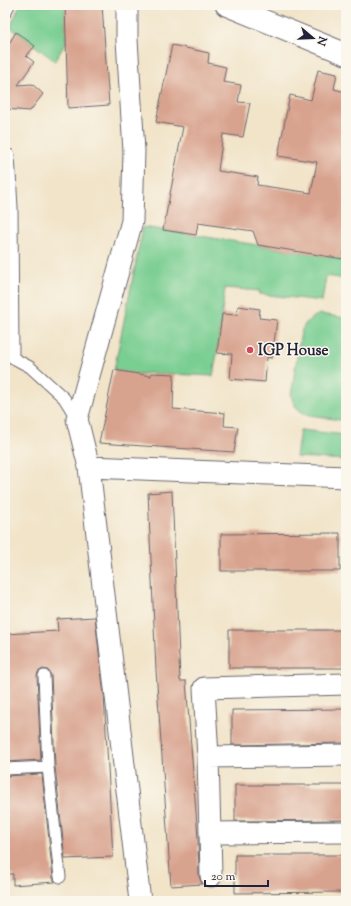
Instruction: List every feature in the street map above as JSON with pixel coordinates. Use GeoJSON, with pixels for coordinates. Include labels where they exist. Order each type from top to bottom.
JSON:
{"type":"FeatureCollection","features":[{"type":"Feature","properties":{"kind":"street"},"geometry":{"type":"LineString","coordinates":[[127,5],[127,40],[134,151],[132,221],[77,419],[90,467],[140,901]]}},
{"type":"Feature","properties":{"kind":"street"},"geometry":{"type":"LineString","coordinates":[[226,5],[346,54]]}},
{"type":"Feature","properties":{"kind":"street"},"geometry":{"type":"LineString","coordinates":[[90,467],[346,477]]}},
{"type":"Feature","properties":{"kind":"street"},"geometry":{"type":"LineString","coordinates":[[211,876],[208,758],[204,688],[346,684]]}},
{"type":"Feature","properties":{"kind":"street"},"geometry":{"type":"LineString","coordinates":[[208,758],[346,755]]}},
{"type":"Feature","properties":{"kind":"street"},"geometry":{"type":"LineString","coordinates":[[210,833],[346,832]]}},
{"type":"Feature","properties":{"kind":"lane"},"geometry":{"type":"LineString","coordinates":[[5,13],[9,5]]}},
{"type":"Feature","properties":{"kind":"lane"},"geometry":{"type":"LineString","coordinates":[[9,155],[9,355],[30,367],[64,398],[77,419]]}},
{"type":"Feature","properties":{"kind":"lane"},"geometry":{"type":"LineString","coordinates":[[44,676],[48,767],[60,877]]}},
{"type":"Feature","properties":{"kind":"lane"},"geometry":{"type":"LineString","coordinates":[[5,769],[48,767]]}},
{"type":"Feature","properties":{"kind":"green space"},"geometry":{"type":"Polygon","coordinates":[[[20,5],[65,5],[66,42],[55,61],[10,27],[20,5]]]}},
{"type":"Feature","properties":{"kind":"green space"},"geometry":{"type":"Polygon","coordinates":[[[143,227],[346,259],[346,279],[326,276],[322,301],[259,294],[260,291],[225,288],[213,376],[151,373],[135,374],[114,370],[143,227]]]}},
{"type":"Feature","properties":{"kind":"green space"},"geometry":{"type":"Polygon","coordinates":[[[320,314],[346,318],[346,421],[304,414],[294,405],[291,395],[301,332],[308,321],[320,314]]]}},
{"type":"Feature","properties":{"kind":"green space"},"geometry":{"type":"Polygon","coordinates":[[[300,430],[346,435],[346,460],[296,457],[300,430]]]}},
{"type":"Feature","properties":{"kind":"building"},"geometry":{"type":"Polygon","coordinates":[[[65,5],[102,5],[109,105],[68,108],[65,5]]]}},
{"type":"Feature","properties":{"kind":"building"},"geometry":{"type":"Polygon","coordinates":[[[16,32],[35,46],[26,56],[34,62],[18,85],[32,84],[43,94],[30,111],[5,109],[5,50],[16,32]]]}},
{"type":"Feature","properties":{"kind":"building"},"geometry":{"type":"Polygon","coordinates":[[[172,45],[209,53],[208,63],[226,67],[223,82],[241,85],[238,102],[250,103],[243,137],[223,134],[218,171],[258,177],[257,185],[311,193],[317,162],[278,156],[290,95],[311,100],[318,70],[337,74],[334,89],[346,92],[346,240],[343,259],[258,245],[253,231],[198,223],[196,235],[163,230],[183,127],[156,122],[172,45]]]}},
{"type":"Feature","properties":{"kind":"building","name":"IGP House"},"geometry":{"type":"Polygon","coordinates":[[[238,306],[260,309],[259,318],[277,320],[272,358],[267,357],[265,382],[230,379],[232,354],[217,353],[222,314],[237,315],[238,306]]]}},
{"type":"Feature","properties":{"kind":"building"},"geometry":{"type":"Polygon","coordinates":[[[114,370],[151,376],[151,373],[174,374],[173,409],[225,413],[224,426],[238,427],[234,452],[99,443],[114,370]]]}},
{"type":"Feature","properties":{"kind":"building"},"geometry":{"type":"Polygon","coordinates":[[[172,491],[180,681],[186,681],[198,838],[199,876],[202,884],[171,886],[156,670],[148,493],[172,491]]]}},
{"type":"Feature","properties":{"kind":"building"},"geometry":{"type":"Polygon","coordinates":[[[340,533],[340,571],[221,571],[221,534],[340,533]]]}},
{"type":"Feature","properties":{"kind":"building"},"geometry":{"type":"Polygon","coordinates":[[[95,617],[104,695],[113,857],[65,859],[55,766],[51,675],[48,670],[43,669],[38,672],[37,676],[41,760],[5,762],[5,634],[58,631],[57,619],[95,617]]]}},
{"type":"Feature","properties":{"kind":"building"},"geometry":{"type":"Polygon","coordinates":[[[229,630],[346,630],[346,668],[229,668],[229,630]]]}},
{"type":"Feature","properties":{"kind":"building"},"geometry":{"type":"Polygon","coordinates":[[[346,709],[346,743],[232,745],[232,710],[346,709]]]}},
{"type":"Feature","properties":{"kind":"building"},"geometry":{"type":"Polygon","coordinates":[[[42,774],[53,878],[55,882],[13,885],[13,874],[5,874],[5,776],[42,774]]]}},
{"type":"Feature","properties":{"kind":"building"},"geometry":{"type":"Polygon","coordinates":[[[235,785],[346,785],[346,820],[235,821],[235,785]]]}},
{"type":"Feature","properties":{"kind":"building"},"geometry":{"type":"Polygon","coordinates":[[[235,855],[346,855],[346,892],[235,893],[235,855]]]}},
{"type":"Feature","properties":{"kind":"place","name":"IGP House"},"geometry":{"type":"Point","coordinates":[250,350]}}]}
